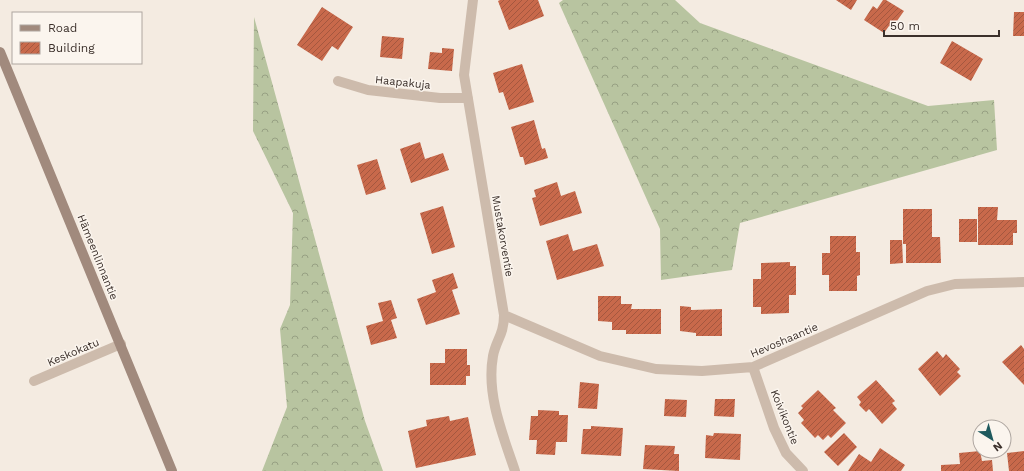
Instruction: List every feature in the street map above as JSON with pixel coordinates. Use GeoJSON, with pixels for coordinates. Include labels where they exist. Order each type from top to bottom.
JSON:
{"type":"FeatureCollection","features":[{"type":"Feature","properties":{"kind":"main road","name":"Hämeenlinnantie"},"geometry":{"type":"LineString","coordinates":[[0,52],[172,471]]}},
{"type":"Feature","properties":{"kind":"street","name":"Mustakorventie"},"geometry":{"type":"LineString","coordinates":[[473,0],[464,75],[504,315],[504,328],[493,356],[492,388],[500,426],[515,471]]}},
{"type":"Feature","properties":{"kind":"street","name":"Haapakuja"},"geometry":{"type":"LineString","coordinates":[[338,81],[368,90],[440,98],[468,98]]}},
{"type":"Feature","properties":{"kind":"street","name":"Hevoshaantie"},"geometry":{"type":"LineString","coordinates":[[504,315],[600,356],[656,369],[702,371],[753,367],[927,291],[955,284],[1024,282]]}},
{"type":"Feature","properties":{"kind":"street","name":"Keskokatu"},"geometry":{"type":"LineString","coordinates":[[34,381],[121,344]]}},
{"type":"Feature","properties":{"kind":"street","name":"Koivikontie"},"geometry":{"type":"LineString","coordinates":[[753,367],[774,428],[786,453],[803,471]]}},
{"type":"Feature","properties":{"kind":"green space"},"geometry":{"type":"Polygon","coordinates":[[[563,0],[675,0],[700,23],[928,106],[994,100],[997,150],[740,223],[732,270],[661,280],[660,229],[559,3],[563,0]]]}},
{"type":"Feature","properties":{"kind":"green space"},"geometry":{"type":"Polygon","coordinates":[[[254,17],[365,421],[383,471],[262,471],[287,407],[280,329],[290,305],[293,213],[253,131],[254,17]]]}},
{"type":"Feature","properties":{"kind":"building"},"geometry":{"type":"Polygon","coordinates":[[[538,0],[544,16],[509,30],[498,1],[538,0]]]}},
{"type":"Feature","properties":{"kind":"building"},"geometry":{"type":"Polygon","coordinates":[[[836,0],[857,0],[851,10],[836,0]]]}},
{"type":"Feature","properties":{"kind":"building"},"geometry":{"type":"Polygon","coordinates":[[[883,0],[886,0],[904,11],[892,28],[889,26],[884,33],[864,20],[873,6],[877,9],[883,0]]]}},
{"type":"Feature","properties":{"kind":"building"},"geometry":{"type":"Polygon","coordinates":[[[322,7],[353,27],[338,50],[332,46],[322,61],[297,45],[322,7]]]}},
{"type":"Feature","properties":{"kind":"building"},"geometry":{"type":"Polygon","coordinates":[[[1014,12],[1024,12],[1024,36],[1013,36],[1014,12]]]}},
{"type":"Feature","properties":{"kind":"building"},"geometry":{"type":"Polygon","coordinates":[[[382,36],[404,38],[402,59],[380,57],[382,36]]]}},
{"type":"Feature","properties":{"kind":"building"},"geometry":{"type":"Polygon","coordinates":[[[952,41],[983,59],[971,81],[940,63],[952,41]]]}},
{"type":"Feature","properties":{"kind":"building"},"geometry":{"type":"Polygon","coordinates":[[[442,48],[454,49],[452,71],[428,69],[430,52],[442,53],[442,48]]]}},
{"type":"Feature","properties":{"kind":"building"},"geometry":{"type":"Polygon","coordinates":[[[522,64],[534,102],[509,110],[503,92],[499,93],[493,73],[522,64]]]}},
{"type":"Feature","properties":{"kind":"building"},"geometry":{"type":"Polygon","coordinates":[[[534,120],[542,149],[545,148],[548,158],[525,165],[523,157],[520,157],[511,127],[534,120]]]}},
{"type":"Feature","properties":{"kind":"building"},"geometry":{"type":"Polygon","coordinates":[[[420,142],[425,159],[443,153],[449,170],[411,183],[400,149],[420,142]]]}},
{"type":"Feature","properties":{"kind":"building"},"geometry":{"type":"Polygon","coordinates":[[[377,159],[386,189],[366,195],[357,165],[377,159]]]}},
{"type":"Feature","properties":{"kind":"building"},"geometry":{"type":"Polygon","coordinates":[[[557,182],[561,196],[575,191],[582,213],[540,226],[532,198],[536,197],[534,190],[557,182]]]}},
{"type":"Feature","properties":{"kind":"building"},"geometry":{"type":"Polygon","coordinates":[[[443,206],[455,247],[432,254],[420,213],[443,206]]]}},
{"type":"Feature","properties":{"kind":"building"},"geometry":{"type":"Polygon","coordinates":[[[978,207],[998,207],[997,220],[1017,220],[1017,233],[1013,233],[1013,245],[978,245],[978,207]]]}},
{"type":"Feature","properties":{"kind":"building"},"geometry":{"type":"Polygon","coordinates":[[[903,209],[932,209],[932,237],[940,237],[941,263],[906,263],[906,244],[903,244],[903,209]]]}},
{"type":"Feature","properties":{"kind":"building"},"geometry":{"type":"Polygon","coordinates":[[[959,219],[977,219],[977,242],[959,242],[959,219]]]}},
{"type":"Feature","properties":{"kind":"building"},"geometry":{"type":"Polygon","coordinates":[[[568,234],[573,251],[597,244],[604,266],[557,280],[546,241],[568,234]]]}},
{"type":"Feature","properties":{"kind":"building"},"geometry":{"type":"Polygon","coordinates":[[[830,236],[856,236],[856,252],[860,252],[860,275],[857,276],[857,291],[829,291],[829,275],[822,275],[822,253],[830,253],[830,236]]]}},
{"type":"Feature","properties":{"kind":"building"},"geometry":{"type":"Polygon","coordinates":[[[890,240],[902,240],[903,263],[890,264],[890,240]]]}},
{"type":"Feature","properties":{"kind":"building"},"geometry":{"type":"Polygon","coordinates":[[[790,262],[790,266],[796,266],[796,295],[789,295],[789,313],[761,314],[761,307],[753,307],[753,279],[761,279],[761,263],[790,262]]]}},
{"type":"Feature","properties":{"kind":"building"},"geometry":{"type":"Polygon","coordinates":[[[453,273],[458,288],[452,290],[460,314],[426,325],[417,299],[436,292],[432,280],[453,273]]]}},
{"type":"Feature","properties":{"kind":"building"},"geometry":{"type":"Polygon","coordinates":[[[598,296],[621,296],[621,304],[632,304],[631,309],[661,309],[661,334],[626,334],[626,330],[612,330],[612,322],[598,321],[598,296]]]}},
{"type":"Feature","properties":{"kind":"building"},"geometry":{"type":"Polygon","coordinates":[[[391,300],[397,318],[391,320],[397,338],[371,345],[366,326],[383,321],[378,303],[391,300]]]}},
{"type":"Feature","properties":{"kind":"building"},"geometry":{"type":"Polygon","coordinates":[[[680,306],[691,307],[691,310],[722,309],[722,336],[696,336],[696,333],[680,331],[680,306]]]}},
{"type":"Feature","properties":{"kind":"building"},"geometry":{"type":"Polygon","coordinates":[[[1021,345],[1024,349],[1024,385],[1002,362],[1021,345]]]}},
{"type":"Feature","properties":{"kind":"building"},"geometry":{"type":"Polygon","coordinates":[[[445,349],[467,349],[467,365],[470,365],[470,376],[466,376],[466,385],[430,385],[430,363],[445,363],[445,349]]]}},
{"type":"Feature","properties":{"kind":"building"},"geometry":{"type":"Polygon","coordinates":[[[937,351],[943,358],[946,354],[960,369],[957,372],[961,376],[940,396],[918,369],[937,351]]]}},
{"type":"Feature","properties":{"kind":"building"},"geometry":{"type":"Polygon","coordinates":[[[876,380],[895,401],[892,403],[897,409],[882,424],[869,409],[866,412],[859,405],[861,402],[857,397],[876,380]]]}},
{"type":"Feature","properties":{"kind":"building"},"geometry":{"type":"Polygon","coordinates":[[[580,382],[599,384],[597,409],[578,408],[580,382]]]}},
{"type":"Feature","properties":{"kind":"building"},"geometry":{"type":"Polygon","coordinates":[[[818,390],[836,408],[833,410],[846,423],[831,438],[828,435],[823,440],[818,435],[815,438],[801,423],[804,420],[798,413],[803,408],[801,406],[818,390]]]}},
{"type":"Feature","properties":{"kind":"building"},"geometry":{"type":"Polygon","coordinates":[[[665,399],[687,400],[686,417],[664,416],[665,399]]]}},
{"type":"Feature","properties":{"kind":"building"},"geometry":{"type":"Polygon","coordinates":[[[715,399],[735,399],[734,417],[714,416],[715,399]]]}},
{"type":"Feature","properties":{"kind":"building"},"geometry":{"type":"Polygon","coordinates":[[[538,410],[559,411],[559,415],[568,415],[567,442],[556,442],[555,455],[536,454],[537,440],[529,440],[531,416],[538,416],[538,410]]]}},
{"type":"Feature","properties":{"kind":"building"},"geometry":{"type":"Polygon","coordinates":[[[449,416],[450,421],[468,417],[476,455],[416,468],[408,431],[427,426],[426,420],[449,416]]]}},
{"type":"Feature","properties":{"kind":"building"},"geometry":{"type":"Polygon","coordinates":[[[591,426],[623,428],[621,456],[581,454],[583,429],[591,429],[591,426]]]}},
{"type":"Feature","properties":{"kind":"building"},"geometry":{"type":"Polygon","coordinates":[[[714,433],[741,434],[740,460],[705,458],[706,435],[713,436],[714,433]]]}},
{"type":"Feature","properties":{"kind":"building"},"geometry":{"type":"Polygon","coordinates":[[[844,433],[857,447],[838,466],[824,452],[844,433]]]}},
{"type":"Feature","properties":{"kind":"building"},"geometry":{"type":"Polygon","coordinates":[[[645,445],[675,446],[674,454],[679,454],[679,471],[643,469],[645,445]]]}},
{"type":"Feature","properties":{"kind":"building"},"geometry":{"type":"Polygon","coordinates":[[[880,448],[905,465],[901,471],[848,471],[859,454],[871,462],[880,448]]]}},
{"type":"Feature","properties":{"kind":"building"},"geometry":{"type":"Polygon","coordinates":[[[1024,451],[1024,471],[1009,471],[1008,459],[1012,459],[1012,452],[1024,451]]]}},
{"type":"Feature","properties":{"kind":"building"},"geometry":{"type":"Polygon","coordinates":[[[972,452],[972,459],[982,459],[982,461],[992,460],[993,471],[941,471],[941,465],[960,464],[959,453],[972,452]]]}}]}
